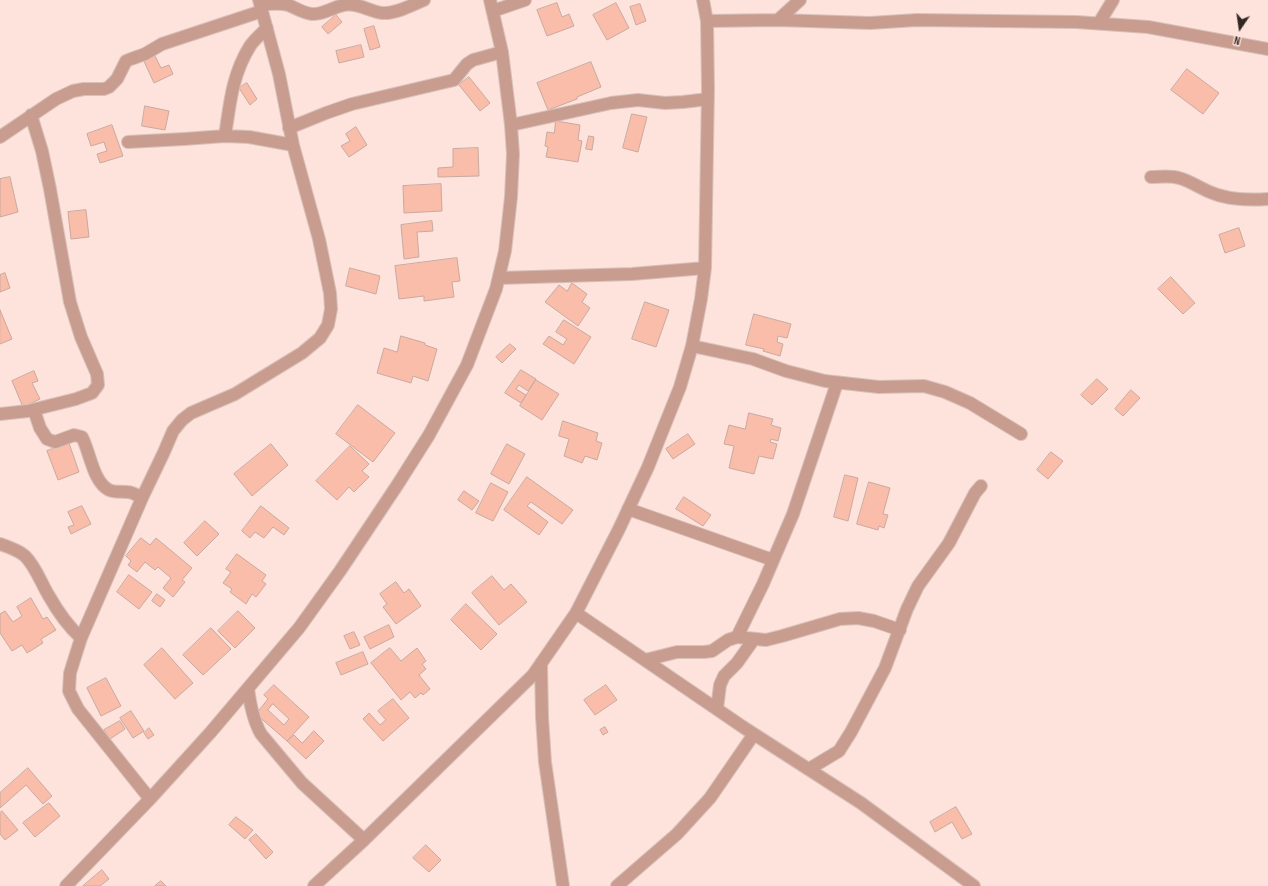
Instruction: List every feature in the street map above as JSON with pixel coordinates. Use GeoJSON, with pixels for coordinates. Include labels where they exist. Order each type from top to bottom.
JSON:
{"type":"FeatureCollection","features":[{"type":"Feature","properties":{"kind":"street"},"geometry":{"type":"LineString","coordinates":[[0,138],[31,115],[72,91],[94,88],[104,89],[109,87],[118,79],[126,62],[145,54],[162,44],[261,5],[287,5],[311,14],[326,11],[344,4],[351,4],[381,13],[387,13],[424,0]]}},
{"type":"Feature","properties":{"kind":"street"},"geometry":{"type":"LineString","coordinates":[[66,886],[210,733],[299,628],[344,565],[429,435],[467,365],[494,296],[499,278],[511,197],[513,154],[511,125],[502,52],[492,6],[525,0]]}},
{"type":"Feature","properties":{"kind":"street"},"geometry":{"type":"LineString","coordinates":[[314,886],[364,840],[533,675],[576,613],[648,467],[680,387],[692,346],[705,268],[708,99],[707,21],[703,0]]}},
{"type":"Feature","properties":{"kind":"street"},"geometry":{"type":"LineString","coordinates":[[778,20],[800,0]]}},
{"type":"Feature","properties":{"kind":"street"},"geometry":{"type":"LineString","coordinates":[[1099,23],[1113,0]]}},
{"type":"Feature","properties":{"kind":"street"},"geometry":{"type":"LineString","coordinates":[[150,798],[78,708],[69,691],[70,673],[81,638],[173,431],[182,420],[191,413],[235,394],[302,353],[320,338],[328,326],[331,309],[330,293],[319,239],[293,145],[279,74],[261,5]]}},
{"type":"Feature","properties":{"kind":"street"},"geometry":{"type":"LineString","coordinates":[[707,21],[778,20],[870,23],[924,20],[1099,23],[1148,27],[1266,51]]}},
{"type":"Feature","properties":{"kind":"street"},"geometry":{"type":"LineString","coordinates":[[225,136],[231,92],[236,74],[251,45],[267,28]]}},
{"type":"Feature","properties":{"kind":"street"},"geometry":{"type":"LineString","coordinates":[[289,128],[352,104],[454,80],[467,64],[473,60],[502,52]]}},
{"type":"Feature","properties":{"kind":"street"},"geometry":{"type":"LineString","coordinates":[[511,125],[611,103],[638,100],[665,103],[708,99]]}},
{"type":"Feature","properties":{"kind":"street"},"geometry":{"type":"LineString","coordinates":[[0,414],[34,410],[84,396],[92,393],[98,385],[97,374],[81,337],[70,302],[50,189],[42,151],[31,115]]}},
{"type":"Feature","properties":{"kind":"street"},"geometry":{"type":"LineString","coordinates":[[128,142],[225,136],[249,137],[293,145]]}},
{"type":"Feature","properties":{"kind":"street"},"geometry":{"type":"LineString","coordinates":[[1151,177],[1172,176],[1221,196],[1238,199],[1268,199]]}},
{"type":"Feature","properties":{"kind":"street"},"geometry":{"type":"LineString","coordinates":[[499,278],[632,274],[705,268]]}},
{"type":"Feature","properties":{"kind":"street"},"geometry":{"type":"LineString","coordinates":[[692,346],[753,360],[812,378],[837,383],[880,388],[924,386],[945,392],[970,403],[1021,434]]}},
{"type":"Feature","properties":{"kind":"street"},"geometry":{"type":"LineString","coordinates":[[737,637],[773,560],[796,506],[837,383]]}},
{"type":"Feature","properties":{"kind":"street"},"geometry":{"type":"LineString","coordinates":[[34,410],[40,428],[47,439],[55,442],[74,435],[82,437],[95,473],[102,484],[109,490],[115,492],[133,493],[142,498]]}},
{"type":"Feature","properties":{"kind":"street"},"geometry":{"type":"LineString","coordinates":[[809,769],[839,751],[851,732],[885,668],[907,609],[918,586],[949,543],[975,493],[981,486]]}},
{"type":"Feature","properties":{"kind":"street"},"geometry":{"type":"LineString","coordinates":[[628,509],[773,560]]}},
{"type":"Feature","properties":{"kind":"street"},"geometry":{"type":"LineString","coordinates":[[0,544],[12,548],[24,556],[31,564],[49,597],[62,616],[81,638]]}},
{"type":"Feature","properties":{"kind":"street"},"geometry":{"type":"LineString","coordinates":[[576,613],[754,734],[862,803],[974,886]]}},
{"type":"Feature","properties":{"kind":"street"},"geometry":{"type":"LineString","coordinates":[[645,660],[677,652],[712,651],[728,640],[737,637],[766,640],[840,619],[858,618],[874,621],[900,630]]}},
{"type":"Feature","properties":{"kind":"street"},"geometry":{"type":"LineString","coordinates":[[717,709],[720,685],[724,676],[737,663],[754,639]]}},
{"type":"Feature","properties":{"kind":"street"},"geometry":{"type":"LineString","coordinates":[[542,663],[542,717],[546,762],[563,886]]}},
{"type":"Feature","properties":{"kind":"street"},"geometry":{"type":"LineString","coordinates":[[248,688],[253,716],[261,734],[302,783],[364,840]]}},
{"type":"Feature","properties":{"kind":"street"},"geometry":{"type":"LineString","coordinates":[[617,886],[676,834],[710,798],[754,734]]}},
{"type":"Feature","properties":{"kind":"building"},"geometry":{"type":"Polygon","coordinates":[[[557,3],[562,17],[569,14],[574,26],[547,36],[537,10],[557,3]]]}},
{"type":"Feature","properties":{"kind":"building"},"geometry":{"type":"Polygon","coordinates":[[[616,3],[629,28],[607,40],[593,15],[616,3]]]}},
{"type":"Feature","properties":{"kind":"building"},"geometry":{"type":"Polygon","coordinates":[[[640,4],[646,21],[636,25],[630,7],[640,4]]]}},
{"type":"Feature","properties":{"kind":"building"},"geometry":{"type":"Polygon","coordinates":[[[336,15],[342,22],[328,34],[322,27],[336,15]]]}},
{"type":"Feature","properties":{"kind":"building"},"geometry":{"type":"Polygon","coordinates":[[[374,26],[380,47],[370,50],[364,29],[374,26]]]}},
{"type":"Feature","properties":{"kind":"building"},"geometry":{"type":"Polygon","coordinates":[[[361,45],[364,57],[339,63],[336,51],[361,45]]]}},
{"type":"Feature","properties":{"kind":"building"},"geometry":{"type":"Polygon","coordinates":[[[154,54],[161,68],[169,65],[173,74],[154,83],[143,59],[154,54]]]}},
{"type":"Feature","properties":{"kind":"building"},"geometry":{"type":"Polygon","coordinates":[[[591,62],[601,87],[577,97],[577,99],[548,110],[537,83],[591,62]]]}},
{"type":"Feature","properties":{"kind":"building"},"geometry":{"type":"Polygon","coordinates":[[[1187,69],[1219,93],[1203,114],[1171,90],[1187,69]]]}},
{"type":"Feature","properties":{"kind":"building"},"geometry":{"type":"Polygon","coordinates":[[[469,77],[490,103],[480,111],[459,85],[469,77]]]}},
{"type":"Feature","properties":{"kind":"building"},"geometry":{"type":"Polygon","coordinates":[[[247,83],[257,99],[250,105],[239,88],[247,83]]]}},
{"type":"Feature","properties":{"kind":"building"},"geometry":{"type":"Polygon","coordinates":[[[145,106],[169,111],[165,130],[142,126],[145,106]]]}},
{"type":"Feature","properties":{"kind":"building"},"geometry":{"type":"Polygon","coordinates":[[[632,114],[647,117],[638,152],[623,148],[632,114]]]}},
{"type":"Feature","properties":{"kind":"building"},"geometry":{"type":"Polygon","coordinates":[[[556,121],[580,125],[578,140],[582,141],[578,162],[546,157],[548,147],[545,146],[547,132],[554,133],[556,121]]]}},
{"type":"Feature","properties":{"kind":"building"},"geometry":{"type":"Polygon","coordinates":[[[112,125],[123,156],[100,163],[97,154],[107,151],[104,142],[91,146],[87,134],[112,125]]]}},
{"type":"Feature","properties":{"kind":"building"},"geometry":{"type":"Polygon","coordinates":[[[356,127],[367,145],[349,157],[341,146],[350,141],[346,134],[356,127]]]}},
{"type":"Feature","properties":{"kind":"building"},"geometry":{"type":"Polygon","coordinates":[[[589,136],[594,137],[592,150],[586,149],[589,136]]]}},
{"type":"Feature","properties":{"kind":"building"},"geometry":{"type":"Polygon","coordinates":[[[478,148],[479,176],[438,177],[438,168],[453,167],[453,149],[478,148]]]}},
{"type":"Feature","properties":{"kind":"building"},"geometry":{"type":"Polygon","coordinates":[[[10,177],[18,212],[0,217],[0,179],[10,177]]]}},
{"type":"Feature","properties":{"kind":"building"},"geometry":{"type":"Polygon","coordinates":[[[441,184],[442,211],[404,213],[403,186],[441,184]]]}},
{"type":"Feature","properties":{"kind":"building"},"geometry":{"type":"Polygon","coordinates":[[[86,210],[89,237],[71,239],[68,212],[86,210]]]}},
{"type":"Feature","properties":{"kind":"building"},"geometry":{"type":"Polygon","coordinates":[[[432,221],[433,231],[417,232],[419,257],[404,259],[401,225],[432,221]]]}},
{"type":"Feature","properties":{"kind":"building"},"geometry":{"type":"Polygon","coordinates":[[[1239,228],[1245,246],[1225,253],[1219,235],[1239,228]]]}},
{"type":"Feature","properties":{"kind":"building"},"geometry":{"type":"Polygon","coordinates":[[[457,258],[460,281],[452,282],[454,297],[424,301],[424,296],[399,299],[395,266],[457,258]]]}},
{"type":"Feature","properties":{"kind":"building"},"geometry":{"type":"Polygon","coordinates":[[[350,268],[380,276],[376,294],[346,286],[350,268]]]}},
{"type":"Feature","properties":{"kind":"building"},"geometry":{"type":"Polygon","coordinates":[[[5,273],[10,288],[0,292],[0,275],[5,273]]]}},
{"type":"Feature","properties":{"kind":"building"},"geometry":{"type":"Polygon","coordinates":[[[1171,277],[1195,303],[1183,314],[1158,289],[1171,277]]]}},
{"type":"Feature","properties":{"kind":"building"},"geometry":{"type":"Polygon","coordinates":[[[572,283],[587,294],[582,302],[590,308],[578,326],[545,302],[559,285],[567,291],[572,283]]]}},
{"type":"Feature","properties":{"kind":"building"},"geometry":{"type":"Polygon","coordinates":[[[645,302],[669,310],[656,347],[632,339],[645,302]]]}},
{"type":"Feature","properties":{"kind":"building"},"geometry":{"type":"Polygon","coordinates":[[[0,310],[12,339],[0,344],[0,310]]]}},
{"type":"Feature","properties":{"kind":"building"},"geometry":{"type":"Polygon","coordinates":[[[754,314],[791,324],[787,338],[778,336],[777,342],[783,344],[780,356],[763,351],[764,349],[746,345],[754,314]]]}},
{"type":"Feature","properties":{"kind":"building"},"geometry":{"type":"Polygon","coordinates":[[[564,320],[591,337],[574,364],[543,344],[549,336],[563,345],[567,339],[556,332],[564,320]]]}},
{"type":"Feature","properties":{"kind":"building"},"geometry":{"type":"Polygon","coordinates":[[[401,336],[425,343],[425,345],[437,349],[428,381],[413,376],[411,383],[377,373],[384,348],[397,352],[401,336]]]}},
{"type":"Feature","properties":{"kind":"building"},"geometry":{"type":"Polygon","coordinates":[[[510,344],[516,349],[502,363],[496,357],[510,344]]]}},
{"type":"Feature","properties":{"kind":"building"},"geometry":{"type":"Polygon","coordinates":[[[521,370],[536,379],[528,391],[519,385],[516,389],[526,395],[521,403],[505,393],[521,370]]]}},
{"type":"Feature","properties":{"kind":"building"},"geometry":{"type":"Polygon","coordinates":[[[34,371],[38,381],[32,383],[40,399],[23,407],[12,381],[34,371]]]}},
{"type":"Feature","properties":{"kind":"building"},"geometry":{"type":"Polygon","coordinates":[[[1097,379],[1108,389],[1092,405],[1081,395],[1097,379]]]}},
{"type":"Feature","properties":{"kind":"building"},"geometry":{"type":"Polygon","coordinates":[[[536,380],[559,394],[542,420],[520,406],[536,380]]]}},
{"type":"Feature","properties":{"kind":"building"},"geometry":{"type":"Polygon","coordinates":[[[1131,390],[1140,398],[1123,416],[1115,409],[1131,390]]]}},
{"type":"Feature","properties":{"kind":"building"},"geometry":{"type":"Polygon","coordinates":[[[358,405],[395,433],[373,462],[336,434],[358,405]]]}},
{"type":"Feature","properties":{"kind":"building"},"geometry":{"type":"Polygon","coordinates":[[[749,413],[773,419],[771,425],[781,428],[778,441],[771,439],[770,442],[777,444],[773,459],[759,456],[754,474],[729,468],[734,446],[724,444],[729,425],[745,429],[749,413]]]}},
{"type":"Feature","properties":{"kind":"building"},"geometry":{"type":"Polygon","coordinates":[[[563,421],[598,433],[596,441],[602,443],[597,460],[585,456],[582,463],[564,456],[569,439],[559,436],[563,421]]]}},
{"type":"Feature","properties":{"kind":"building"},"geometry":{"type":"Polygon","coordinates":[[[688,434],[695,444],[673,459],[666,449],[688,434]]]}},
{"type":"Feature","properties":{"kind":"building"},"geometry":{"type":"Polygon","coordinates":[[[69,443],[79,472],[58,480],[47,451],[69,443]]]}},
{"type":"Feature","properties":{"kind":"building"},"geometry":{"type":"Polygon","coordinates":[[[271,444],[288,465],[252,496],[234,474],[271,444]]]}},
{"type":"Feature","properties":{"kind":"building"},"geometry":{"type":"Polygon","coordinates":[[[507,444],[525,454],[509,484],[491,474],[507,444]]]}},
{"type":"Feature","properties":{"kind":"building"},"geometry":{"type":"Polygon","coordinates":[[[350,446],[369,464],[362,471],[369,477],[354,492],[349,487],[337,500],[316,481],[350,446]]]}},
{"type":"Feature","properties":{"kind":"building"},"geometry":{"type":"Polygon","coordinates":[[[1051,452],[1063,461],[1048,479],[1037,470],[1051,452]]]}},
{"type":"Feature","properties":{"kind":"building"},"geometry":{"type":"Polygon","coordinates":[[[845,475],[858,478],[848,521],[834,517],[845,475]]]}},
{"type":"Feature","properties":{"kind":"building"},"geometry":{"type":"Polygon","coordinates":[[[527,477],[573,510],[562,524],[531,502],[527,506],[548,522],[539,535],[504,510],[527,477]]]}},
{"type":"Feature","properties":{"kind":"building"},"geometry":{"type":"Polygon","coordinates":[[[869,482],[890,488],[883,514],[888,515],[884,528],[879,526],[878,530],[857,524],[869,482]]]}},
{"type":"Feature","properties":{"kind":"building"},"geometry":{"type":"Polygon","coordinates":[[[491,483],[508,492],[493,521],[476,513],[491,483]]]}},
{"type":"Feature","properties":{"kind":"building"},"geometry":{"type":"Polygon","coordinates":[[[464,491],[479,501],[472,510],[458,500],[464,491]]]}},
{"type":"Feature","properties":{"kind":"building"},"geometry":{"type":"Polygon","coordinates":[[[684,497],[711,515],[703,526],[676,509],[684,497]]]}},
{"type":"Feature","properties":{"kind":"building"},"geometry":{"type":"Polygon","coordinates":[[[82,506],[91,524],[71,534],[68,527],[74,525],[68,512],[82,506]]]}},
{"type":"Feature","properties":{"kind":"building"},"geometry":{"type":"Polygon","coordinates":[[[261,506],[289,528],[284,535],[273,527],[264,538],[255,532],[250,538],[242,531],[261,506]]]}},
{"type":"Feature","properties":{"kind":"building"},"geometry":{"type":"Polygon","coordinates":[[[205,521],[219,534],[197,556],[184,543],[205,521]]]}},
{"type":"Feature","properties":{"kind":"building"},"geometry":{"type":"Polygon","coordinates":[[[141,538],[150,545],[156,538],[192,568],[182,580],[185,582],[173,597],[163,588],[171,578],[158,567],[155,570],[145,562],[137,572],[128,565],[131,561],[126,556],[141,538]]]}},
{"type":"Feature","properties":{"kind":"building"},"geometry":{"type":"Polygon","coordinates":[[[237,554],[266,575],[262,581],[266,584],[256,597],[252,594],[246,604],[230,592],[232,589],[223,583],[231,572],[226,569],[237,554]]]}},
{"type":"Feature","properties":{"kind":"building"},"geometry":{"type":"Polygon","coordinates":[[[129,575],[152,592],[139,609],[117,592],[129,575]]]}},
{"type":"Feature","properties":{"kind":"building"},"geometry":{"type":"Polygon","coordinates":[[[492,576],[504,590],[511,584],[527,602],[499,625],[472,593],[492,576]]]}},
{"type":"Feature","properties":{"kind":"building"},"geometry":{"type":"Polygon","coordinates":[[[396,582],[404,593],[409,589],[421,606],[396,624],[383,607],[387,604],[380,594],[396,582]]]}},
{"type":"Feature","properties":{"kind":"building"},"geometry":{"type":"Polygon","coordinates":[[[157,594],[165,600],[160,607],[152,601],[157,594]]]}},
{"type":"Feature","properties":{"kind":"building"},"geometry":{"type":"Polygon","coordinates":[[[31,598],[43,619],[47,617],[56,630],[41,639],[43,643],[27,653],[22,645],[12,651],[0,633],[0,614],[5,611],[13,622],[22,616],[17,607],[31,598]]]}},
{"type":"Feature","properties":{"kind":"building"},"geometry":{"type":"Polygon","coordinates":[[[466,604],[497,634],[481,650],[451,620],[466,604]]]}},
{"type":"Feature","properties":{"kind":"building"},"geometry":{"type":"Polygon","coordinates":[[[238,611],[255,628],[235,648],[218,631],[238,611]]]}},
{"type":"Feature","properties":{"kind":"building"},"geometry":{"type":"Polygon","coordinates":[[[389,625],[394,637],[370,649],[364,637],[389,625]]]}},
{"type":"Feature","properties":{"kind":"building"},"geometry":{"type":"Polygon","coordinates":[[[211,628],[231,649],[203,675],[183,655],[211,628]]]}},
{"type":"Feature","properties":{"kind":"building"},"geometry":{"type":"Polygon","coordinates":[[[354,632],[360,645],[350,649],[344,636],[354,632]]]}},
{"type":"Feature","properties":{"kind":"building"},"geometry":{"type":"Polygon","coordinates":[[[162,648],[193,683],[175,699],[144,665],[162,648]]]}},
{"type":"Feature","properties":{"kind":"building"},"geometry":{"type":"Polygon","coordinates":[[[390,648],[401,661],[417,648],[426,661],[422,664],[426,669],[419,675],[430,689],[423,695],[421,693],[415,698],[410,692],[401,700],[371,663],[390,648]]]}},
{"type":"Feature","properties":{"kind":"building"},"geometry":{"type":"Polygon","coordinates":[[[363,652],[368,664],[341,675],[336,663],[363,652]]]}},
{"type":"Feature","properties":{"kind":"building"},"geometry":{"type":"Polygon","coordinates":[[[106,678],[121,706],[101,716],[87,688],[106,678]]]}},
{"type":"Feature","properties":{"kind":"building"},"geometry":{"type":"Polygon","coordinates":[[[274,685],[309,717],[287,741],[256,714],[268,699],[264,695],[274,685]],[[273,704],[268,710],[284,725],[289,719],[273,704]]]}},
{"type":"Feature","properties":{"kind":"building"},"geometry":{"type":"Polygon","coordinates":[[[606,685],[617,700],[595,715],[584,700],[606,685]]]}},
{"type":"Feature","properties":{"kind":"building"},"geometry":{"type":"Polygon","coordinates":[[[393,699],[409,718],[383,741],[363,719],[369,713],[380,725],[386,720],[378,711],[393,699]]]}},
{"type":"Feature","properties":{"kind":"building"},"geometry":{"type":"Polygon","coordinates":[[[131,711],[144,731],[133,738],[120,718],[131,711]]]}},
{"type":"Feature","properties":{"kind":"building"},"geometry":{"type":"Polygon","coordinates":[[[120,721],[125,729],[110,739],[104,730],[120,721]]]}},
{"type":"Feature","properties":{"kind":"building"},"geometry":{"type":"Polygon","coordinates":[[[605,727],[608,732],[603,735],[600,730],[605,727]]]}},
{"type":"Feature","properties":{"kind":"building"},"geometry":{"type":"Polygon","coordinates":[[[149,728],[154,735],[148,739],[144,733],[149,728]]]}},
{"type":"Feature","properties":{"kind":"building"},"geometry":{"type":"Polygon","coordinates":[[[314,731],[324,741],[306,759],[287,741],[294,735],[302,743],[314,731]]]}},
{"type":"Feature","properties":{"kind":"building"},"geometry":{"type":"Polygon","coordinates":[[[28,768],[52,796],[43,804],[26,785],[0,808],[0,793],[28,768]]]}},
{"type":"Feature","properties":{"kind":"building"},"geometry":{"type":"Polygon","coordinates":[[[49,803],[60,816],[35,837],[23,823],[49,803]]]}},
{"type":"Feature","properties":{"kind":"building"},"geometry":{"type":"Polygon","coordinates":[[[956,807],[972,834],[962,839],[952,822],[935,832],[930,822],[956,807]]]}},
{"type":"Feature","properties":{"kind":"building"},"geometry":{"type":"Polygon","coordinates":[[[2,811],[18,830],[5,840],[0,834],[0,813],[2,811]]]}},
{"type":"Feature","properties":{"kind":"building"},"geometry":{"type":"Polygon","coordinates":[[[236,817],[253,830],[245,839],[229,825],[236,817]]]}},
{"type":"Feature","properties":{"kind":"building"},"geometry":{"type":"Polygon","coordinates":[[[256,834],[273,852],[266,859],[249,840],[256,834]]]}},
{"type":"Feature","properties":{"kind":"building"},"geometry":{"type":"Polygon","coordinates":[[[426,845],[441,860],[429,872],[413,858],[426,845]]]}},
{"type":"Feature","properties":{"kind":"building"},"geometry":{"type":"Polygon","coordinates":[[[102,870],[109,879],[100,886],[83,886],[102,870]]]}},
{"type":"Feature","properties":{"kind":"building"},"geometry":{"type":"Polygon","coordinates":[[[161,881],[166,886],[155,886],[161,881]]]}}]}
